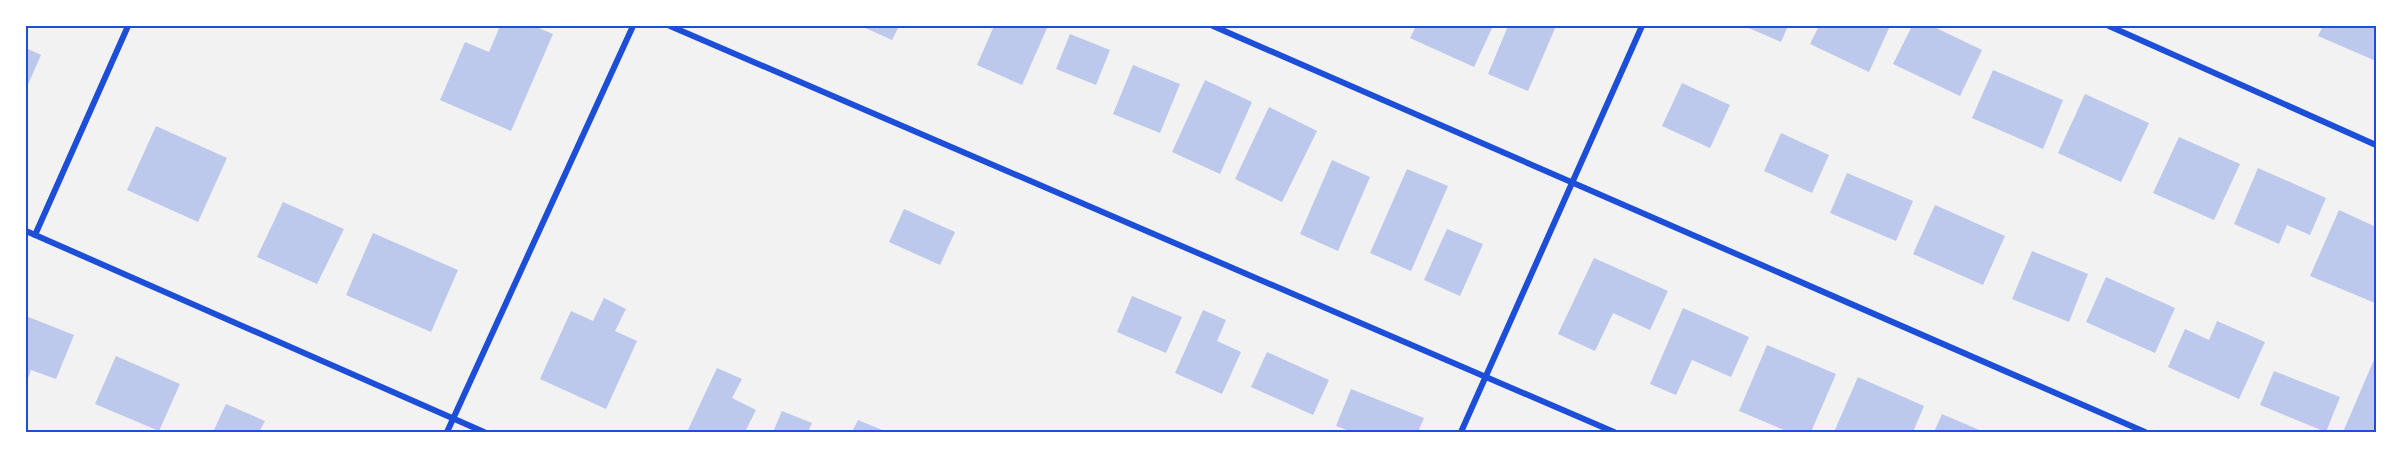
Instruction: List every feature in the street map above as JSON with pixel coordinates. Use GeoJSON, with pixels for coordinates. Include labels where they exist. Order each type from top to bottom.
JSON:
{"type":"FeatureCollection","features":[{"type":"Feature","properties":{"kind":"street"},"geometry":{"type":"LineString","coordinates":[[34,235],[129,26]]}},
{"type":"Feature","properties":{"kind":"street"},"geometry":{"type":"LineString","coordinates":[[447,432],[633,26]]}},
{"type":"Feature","properties":{"kind":"street"},"geometry":{"type":"LineString","coordinates":[[670,26],[1614,432]]}},
{"type":"Feature","properties":{"kind":"street"},"geometry":{"type":"LineString","coordinates":[[1213,26],[2145,432]]}},
{"type":"Feature","properties":{"kind":"street"},"geometry":{"type":"LineString","coordinates":[[1461,432],[1642,26]]}},
{"type":"Feature","properties":{"kind":"street"},"geometry":{"type":"LineString","coordinates":[[2109,26],[2376,145]]}},
{"type":"Feature","properties":{"kind":"street"},"geometry":{"type":"LineString","coordinates":[[26,231],[484,432]]}},
{"type":"Feature","properties":{"kind":"building"},"geometry":{"type":"Polygon","coordinates":[[[500,26],[534,26],[553,34],[511,131],[440,100],[465,42],[489,52],[500,26]]]}},
{"type":"Feature","properties":{"kind":"building"},"geometry":{"type":"Polygon","coordinates":[[[861,26],[899,26],[892,40],[861,26]]]}},
{"type":"Feature","properties":{"kind":"building"},"geometry":{"type":"Polygon","coordinates":[[[994,26],[1048,26],[1022,85],[977,65],[994,26]]]}},
{"type":"Feature","properties":{"kind":"building"},"geometry":{"type":"Polygon","coordinates":[[[1416,26],[1493,26],[1474,67],[1410,38],[1416,26]]]}},
{"type":"Feature","properties":{"kind":"building"},"geometry":{"type":"Polygon","coordinates":[[[1508,26],[1556,26],[1528,91],[1488,74],[1508,26]]]}},
{"type":"Feature","properties":{"kind":"building"},"geometry":{"type":"Polygon","coordinates":[[[1744,26],[1788,26],[1781,42],[1744,26]]]}},
{"type":"Feature","properties":{"kind":"building"},"geometry":{"type":"Polygon","coordinates":[[[1819,26],[1890,26],[1869,72],[1810,44],[1819,26]]]}},
{"type":"Feature","properties":{"kind":"building"},"geometry":{"type":"Polygon","coordinates":[[[1912,26],[1932,26],[1982,50],[1960,96],[1893,64],[1912,26]]]}},
{"type":"Feature","properties":{"kind":"building"},"geometry":{"type":"Polygon","coordinates":[[[2323,26],[2376,26],[2376,61],[2318,36],[2323,26]]]}},
{"type":"Feature","properties":{"kind":"building"},"geometry":{"type":"Polygon","coordinates":[[[1070,34],[1110,50],[1096,85],[1056,69],[1070,34]]]}},
{"type":"Feature","properties":{"kind":"building"},"geometry":{"type":"Polygon","coordinates":[[[26,48],[41,55],[26,89],[26,48]]]}},
{"type":"Feature","properties":{"kind":"building"},"geometry":{"type":"Polygon","coordinates":[[[1133,65],[1180,84],[1160,133],[1113,114],[1133,65]]]}},
{"type":"Feature","properties":{"kind":"building"},"geometry":{"type":"Polygon","coordinates":[[[1993,70],[2063,100],[2043,149],[1972,118],[1993,70]]]}},
{"type":"Feature","properties":{"kind":"building"},"geometry":{"type":"Polygon","coordinates":[[[1205,80],[1252,102],[1220,174],[1172,152],[1205,80]]]}},
{"type":"Feature","properties":{"kind":"building"},"geometry":{"type":"Polygon","coordinates":[[[1682,83],[1730,105],[1710,148],[1662,126],[1682,83]]]}},
{"type":"Feature","properties":{"kind":"building"},"geometry":{"type":"Polygon","coordinates":[[[2085,94],[2149,123],[2121,182],[2058,153],[2085,94]]]}},
{"type":"Feature","properties":{"kind":"building"},"geometry":{"type":"Polygon","coordinates":[[[1269,107],[1317,131],[1282,202],[1235,179],[1269,107]]]}},
{"type":"Feature","properties":{"kind":"building"},"geometry":{"type":"Polygon","coordinates":[[[156,126],[227,158],[198,222],[127,190],[156,126]]]}},
{"type":"Feature","properties":{"kind":"building"},"geometry":{"type":"Polygon","coordinates":[[[1781,133],[1829,155],[1812,193],[1764,171],[1781,133]]]}},
{"type":"Feature","properties":{"kind":"building"},"geometry":{"type":"Polygon","coordinates":[[[2179,137],[2240,164],[2214,220],[2153,193],[2179,137]]]}},
{"type":"Feature","properties":{"kind":"building"},"geometry":{"type":"Polygon","coordinates":[[[1332,160],[1370,177],[1338,251],[1300,234],[1332,160]]]}},
{"type":"Feature","properties":{"kind":"building"},"geometry":{"type":"Polygon","coordinates":[[[2258,168],[2326,198],[2310,235],[2287,225],[2279,244],[2234,224],[2258,168]]]}},
{"type":"Feature","properties":{"kind":"building"},"geometry":{"type":"Polygon","coordinates":[[[1407,169],[1448,186],[1411,271],[1370,253],[1407,169]]]}},
{"type":"Feature","properties":{"kind":"building"},"geometry":{"type":"Polygon","coordinates":[[[1847,173],[1913,201],[1896,241],[1830,213],[1847,173]]]}},
{"type":"Feature","properties":{"kind":"building"},"geometry":{"type":"Polygon","coordinates":[[[283,202],[344,229],[317,284],[257,257],[283,202]]]}},
{"type":"Feature","properties":{"kind":"building"},"geometry":{"type":"Polygon","coordinates":[[[1935,205],[2005,236],[1983,285],[1913,254],[1935,205]]]}},
{"type":"Feature","properties":{"kind":"building"},"geometry":{"type":"Polygon","coordinates":[[[904,209],[955,232],[940,265],[889,242],[904,209]]]}},
{"type":"Feature","properties":{"kind":"building"},"geometry":{"type":"Polygon","coordinates":[[[2339,210],[2376,227],[2375,303],[2310,276],[2339,210]]]}},
{"type":"Feature","properties":{"kind":"building"},"geometry":{"type":"Polygon","coordinates":[[[1447,229],[1483,244],[1460,296],[1424,280],[1447,229]]]}},
{"type":"Feature","properties":{"kind":"building"},"geometry":{"type":"Polygon","coordinates":[[[373,233],[458,270],[431,332],[346,295],[373,233]]]}},
{"type":"Feature","properties":{"kind":"building"},"geometry":{"type":"Polygon","coordinates":[[[2032,251],[2088,274],[2069,322],[2012,299],[2032,251]]]}},
{"type":"Feature","properties":{"kind":"building"},"geometry":{"type":"Polygon","coordinates":[[[1594,258],[1668,291],[1650,330],[1613,313],[1595,351],[1558,334],[1594,258]]]}},
{"type":"Feature","properties":{"kind":"building"},"geometry":{"type":"Polygon","coordinates":[[[2106,277],[2175,308],[2155,353],[2086,322],[2106,277]]]}},
{"type":"Feature","properties":{"kind":"building"},"geometry":{"type":"Polygon","coordinates":[[[1132,296],[1182,317],[1166,353],[1117,332],[1132,296]]]}},
{"type":"Feature","properties":{"kind":"building"},"geometry":{"type":"Polygon","coordinates":[[[604,298],[626,309],[615,331],[637,341],[606,409],[540,379],[571,311],[593,321],[604,298]]]}},
{"type":"Feature","properties":{"kind":"building"},"geometry":{"type":"Polygon","coordinates":[[[1683,308],[1749,337],[1731,377],[1692,360],[1676,395],[1650,384],[1683,308]]]}},
{"type":"Feature","properties":{"kind":"building"},"geometry":{"type":"Polygon","coordinates":[[[1203,310],[1226,320],[1217,341],[1241,352],[1222,394],[1175,373],[1203,310]]]}},
{"type":"Feature","properties":{"kind":"building"},"geometry":{"type":"Polygon","coordinates":[[[26,316],[74,335],[56,379],[31,370],[26,384],[26,316]]]}},
{"type":"Feature","properties":{"kind":"building"},"geometry":{"type":"Polygon","coordinates":[[[2217,321],[2265,342],[2239,399],[2168,367],[2185,329],[2209,340],[2217,321]]]}},
{"type":"Feature","properties":{"kind":"building"},"geometry":{"type":"Polygon","coordinates":[[[1767,345],[1836,374],[1811,432],[1789,432],[1739,411],[1767,345]]]}},
{"type":"Feature","properties":{"kind":"building"},"geometry":{"type":"Polygon","coordinates":[[[1267,352],[1329,380],[1313,415],[1251,387],[1267,352]]]}},
{"type":"Feature","properties":{"kind":"building"},"geometry":{"type":"Polygon","coordinates":[[[2376,355],[2376,432],[2343,432],[2376,355]]]}},
{"type":"Feature","properties":{"kind":"building"},"geometry":{"type":"Polygon","coordinates":[[[116,356],[180,384],[159,431],[95,404],[116,356]]]}},
{"type":"Feature","properties":{"kind":"building"},"geometry":{"type":"Polygon","coordinates":[[[717,368],[742,379],[732,398],[756,410],[745,432],[687,432],[717,368]]]}},
{"type":"Feature","properties":{"kind":"building"},"geometry":{"type":"Polygon","coordinates":[[[2274,371],[2340,397],[2326,432],[2260,405],[2274,371]]]}},
{"type":"Feature","properties":{"kind":"building"},"geometry":{"type":"Polygon","coordinates":[[[1858,377],[1924,406],[1913,432],[1834,432],[1858,377]]]}},
{"type":"Feature","properties":{"kind":"building"},"geometry":{"type":"Polygon","coordinates":[[[1351,389],[1424,418],[1418,432],[1352,432],[1336,426],[1351,389]]]}},
{"type":"Feature","properties":{"kind":"building"},"geometry":{"type":"Polygon","coordinates":[[[226,404],[265,421],[259,432],[213,432],[226,404]]]}},
{"type":"Feature","properties":{"kind":"building"},"geometry":{"type":"Polygon","coordinates":[[[782,411],[812,423],[808,432],[773,432],[782,411]]]}},
{"type":"Feature","properties":{"kind":"building"},"geometry":{"type":"Polygon","coordinates":[[[1942,414],[1984,432],[1934,432],[1942,414]]]}},
{"type":"Feature","properties":{"kind":"building"},"geometry":{"type":"Polygon","coordinates":[[[858,420],[887,432],[852,432],[858,420]]]}}]}
